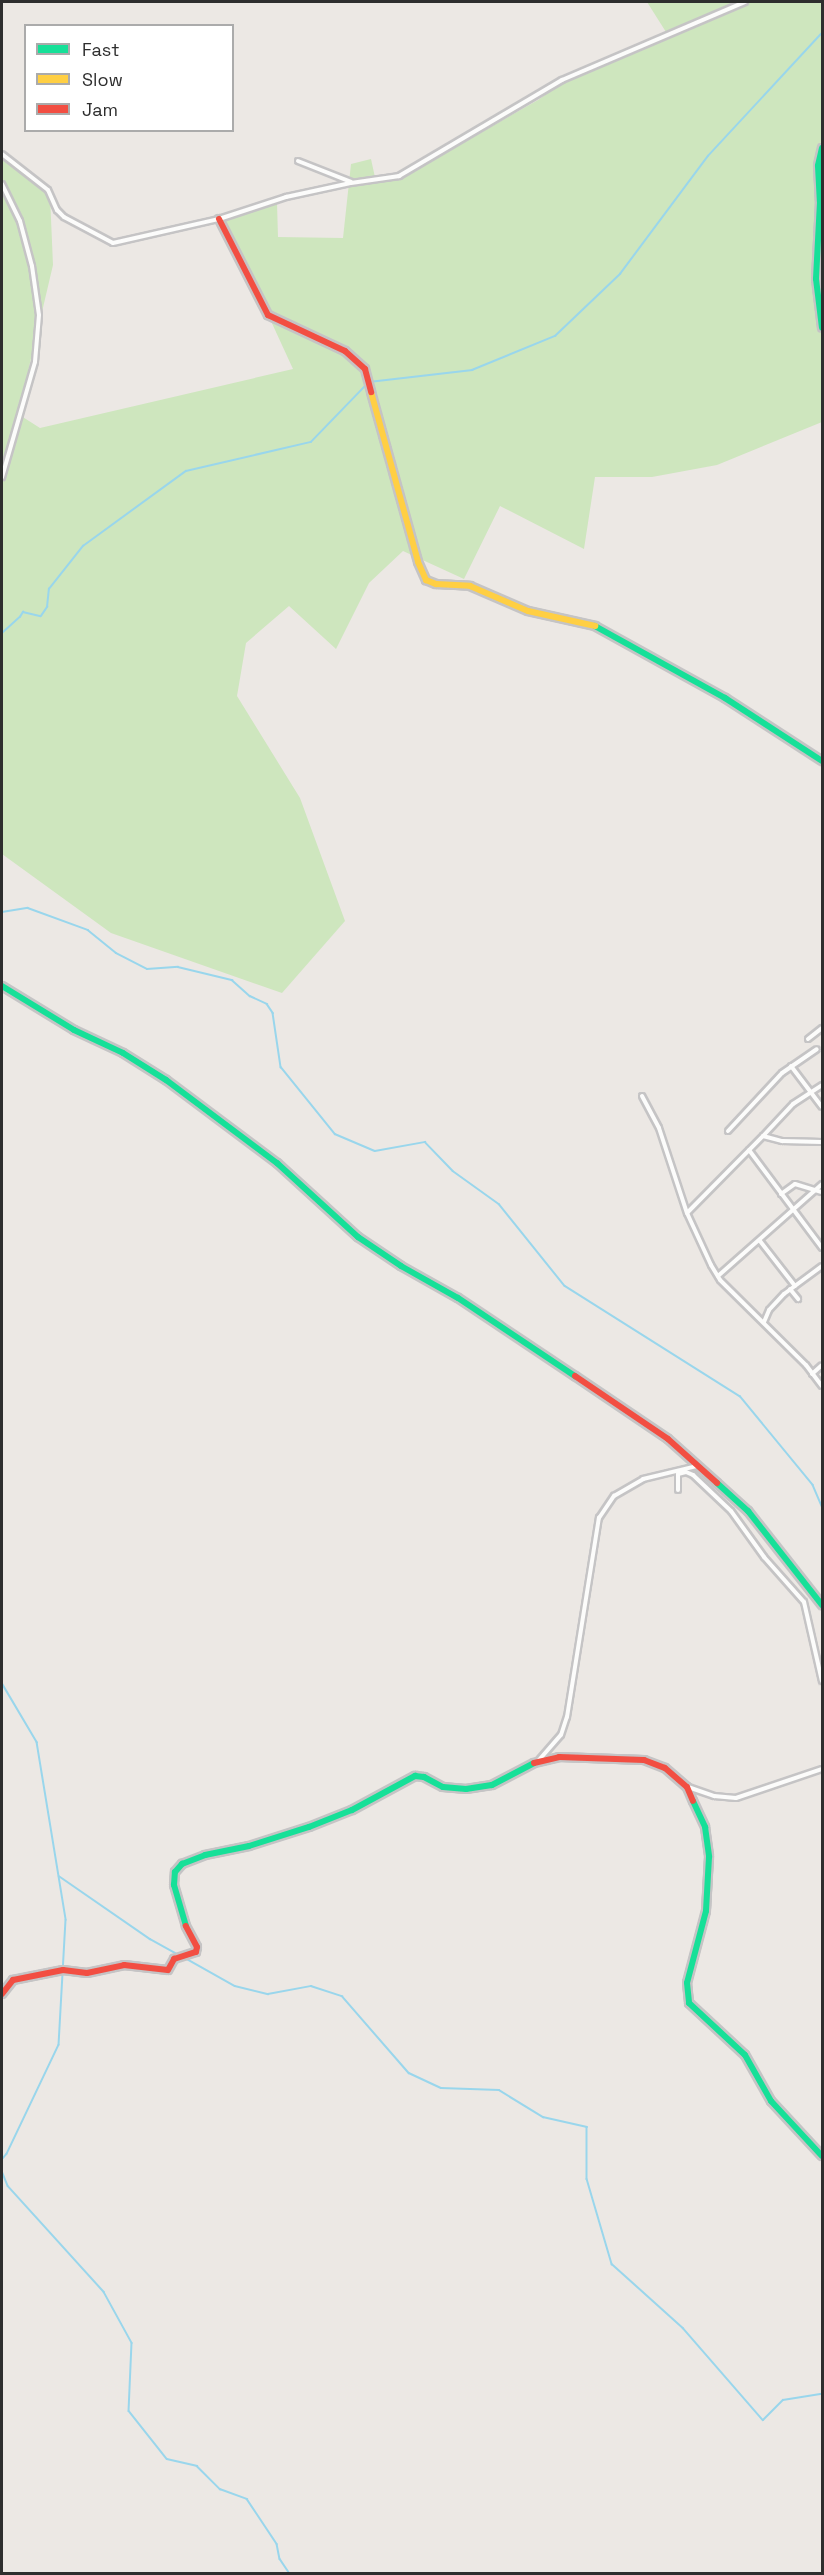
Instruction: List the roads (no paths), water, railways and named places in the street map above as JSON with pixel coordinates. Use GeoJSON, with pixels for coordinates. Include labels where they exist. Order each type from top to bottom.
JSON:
{"type":"FeatureCollection","features":[{"type":"Feature","properties":{"kind":"street"},"geometry":{"type":"LineString","coordinates":[[2,154],[48,190],[57,210],[64,218],[113,243],[219,219],[286,197],[351,183],[399,176],[562,80],[745,2]]}},
{"type":"Feature","properties":{"kind":"street"},"geometry":{"type":"LineString","coordinates":[[822,148],[818,166],[820,202],[816,279],[822,328]]}},
{"type":"Feature","properties":{"kind":"street"},"geometry":{"type":"LineString","coordinates":[[298,161],[351,183]]}},
{"type":"Feature","properties":{"kind":"street"},"geometry":{"type":"LineString","coordinates":[[2,184],[20,221],[29,255],[39,315],[35,362],[2,477]]}},
{"type":"Feature","properties":{"kind":"street"},"geometry":{"type":"LineString","coordinates":[[219,219],[268,315],[345,351],[365,369],[418,562],[426,580],[436,584],[470,586],[528,611],[592,625],[725,698],[822,761]]}},
{"type":"Feature","properties":{"kind":"street"},"geometry":{"type":"LineString","coordinates":[[2,986],[74,1030],[123,1053],[166,1080],[277,1163],[358,1237],[400,1266],[458,1298],[635,1416],[699,1465],[763,1527],[822,1605]]}},
{"type":"Feature","properties":{"kind":"street"},"geometry":{"type":"LineString","coordinates":[[808,1039],[822,1028]]}},
{"type":"Feature","properties":{"kind":"street"},"geometry":{"type":"LineString","coordinates":[[728,1131],[791,1066],[817,1049]]}},
{"type":"Feature","properties":{"kind":"street"},"geometry":{"type":"LineString","coordinates":[[791,1066],[822,1107]]}},
{"type":"Feature","properties":{"kind":"street"},"geometry":{"type":"LineString","coordinates":[[687,1213],[793,1104],[822,1085]]}},
{"type":"Feature","properties":{"kind":"street"},"geometry":{"type":"LineString","coordinates":[[642,1096],[659,1128],[687,1213],[718,1276],[764,1322],[822,1386]]}},
{"type":"Feature","properties":{"kind":"street"},"geometry":{"type":"LineString","coordinates":[[763,1136],[783,1141],[822,1142]]}},
{"type":"Feature","properties":{"kind":"street"},"geometry":{"type":"LineString","coordinates":[[749,1150],[822,1248]]}},
{"type":"Feature","properties":{"kind":"street"},"geometry":{"type":"LineString","coordinates":[[781,1194],[795,1184],[822,1192]]}},
{"type":"Feature","properties":{"kind":"street"},"geometry":{"type":"LineString","coordinates":[[718,1276],[822,1184]]}},
{"type":"Feature","properties":{"kind":"street"},"geometry":{"type":"LineString","coordinates":[[816,1237],[822,1238]]}},
{"type":"Feature","properties":{"kind":"street"},"geometry":{"type":"LineString","coordinates":[[760,1241],[793,1288],[798,1299]]}},
{"type":"Feature","properties":{"kind":"street"},"geometry":{"type":"LineString","coordinates":[[764,1322],[769,1310],[822,1266]]}},
{"type":"Feature","properties":{"kind":"street"},"geometry":{"type":"LineString","coordinates":[[812,1374],[822,1365]]}},
{"type":"Feature","properties":{"kind":"street"},"geometry":{"type":"LineString","coordinates":[[538,1761],[561,1735],[567,1717],[600,1518],[614,1496],[643,1479],[699,1465]]}},
{"type":"Feature","properties":{"kind":"street"},"geometry":{"type":"LineString","coordinates":[[678,1490],[678,1474],[687,1472],[693,1475],[731,1511],[764,1557],[804,1602],[822,1682]]}},
{"type":"Feature","properties":{"kind":"street"},"geometry":{"type":"LineString","coordinates":[[2,1994],[9,1982],[22,1977],[63,1970],[87,1973],[124,1965],[168,1970],[174,1959],[177,1960],[196,1952],[197,1947],[186,1927],[174,1885],[175,1872],[182,1864],[205,1855],[249,1846],[345,1813],[415,1776],[424,1777],[443,1788],[480,1788],[502,1780],[538,1761],[560,1757],[644,1760],[665,1768],[687,1787],[714,1796],[736,1798],[822,1769]]}},
{"type":"Feature","properties":{"kind":"street"},"geometry":{"type":"LineString","coordinates":[[687,1787],[704,1821],[709,1874],[706,1911],[687,1983],[689,2003],[745,2055],[771,2101],[822,2156]]}},
{"type":"Feature","properties":{"kind":"waterway"},"geometry":{"type":"LineString","coordinates":[[2,633],[23,612],[41,616],[47,607],[49,589],[83,546],[186,471],[311,442],[369,382],[472,370],[555,336],[620,274],[708,156],[821,34]]}},
{"type":"Feature","properties":{"kind":"waterway"},"geometry":{"type":"LineString","coordinates":[[2,912],[28,908],[88,930],[116,953],[147,969],[178,967],[232,980],[250,996],[267,1004],[273,1013],[281,1067],[335,1134],[375,1151],[425,1142],[453,1171],[499,1204],[565,1286],[740,1396],[813,1485],[822,1506]]}},
{"type":"Feature","properties":{"kind":"waterway"},"geometry":{"type":"LineString","coordinates":[[2,1683],[37,1742],[66,1920],[59,2045],[7,2154],[2,2160]]}},
{"type":"Feature","properties":{"kind":"waterway"},"geometry":{"type":"LineString","coordinates":[[59,1876],[150,1939],[181,1956]]}},
{"type":"Feature","properties":{"kind":"waterway"},"geometry":{"type":"LineString","coordinates":[[185,1958],[235,1986],[268,1994],[311,1986],[342,1996],[409,2073],[441,2088],[499,2090],[543,2117],[587,2127],[587,2179],[612,2264],[683,2328],[763,2420],[783,2400],[822,2394]]}},
{"type":"Feature","properties":{"kind":"waterway"},"geometry":{"type":"LineString","coordinates":[[2,2171],[8,2186],[104,2292],[132,2343],[129,2411],[167,2459],[197,2466],[220,2489],[247,2499],[277,2544],[280,2559],[290,2574]]}}]}
